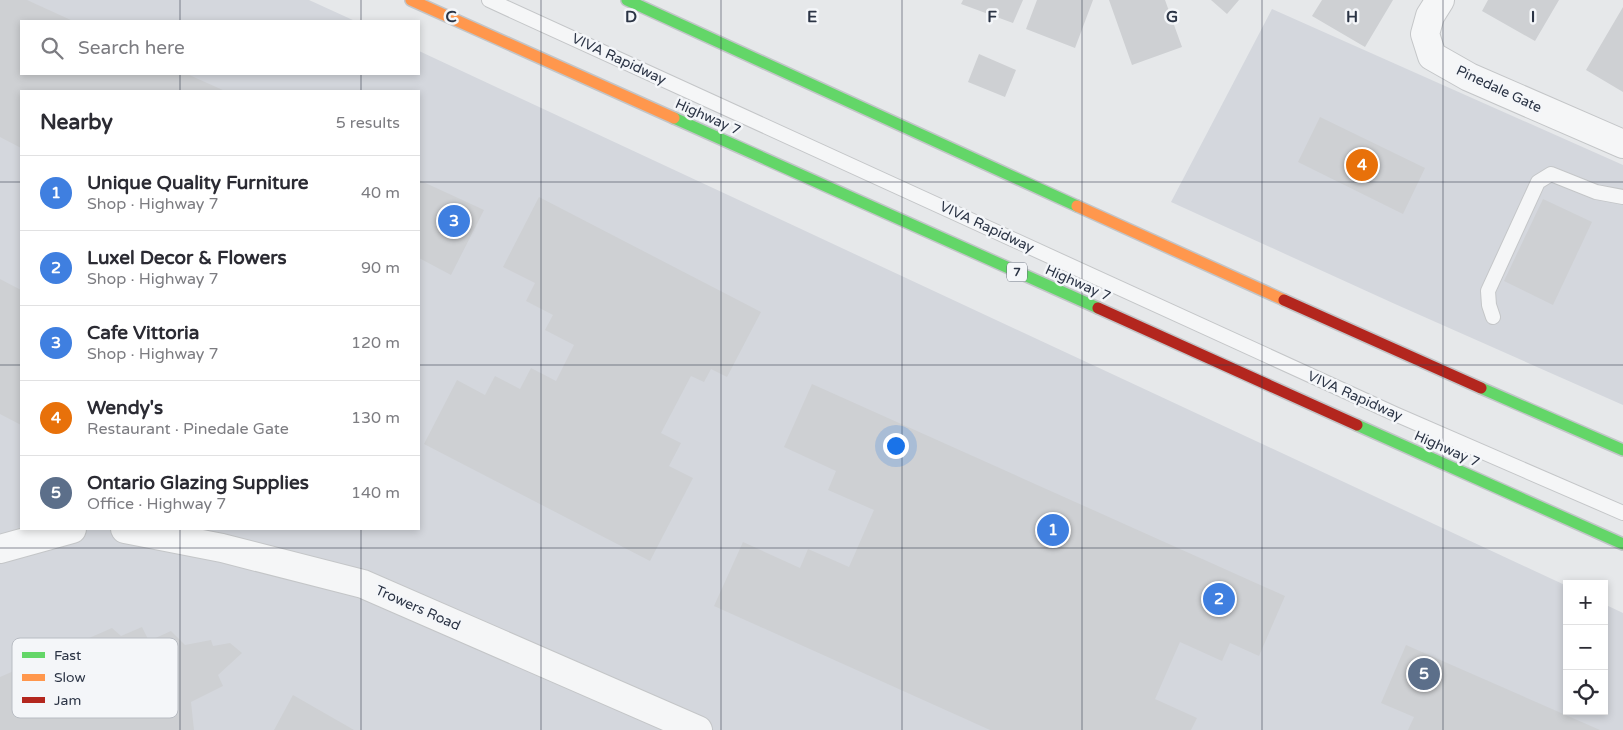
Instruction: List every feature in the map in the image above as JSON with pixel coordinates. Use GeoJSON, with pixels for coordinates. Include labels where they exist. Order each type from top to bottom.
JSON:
{"type":"FeatureCollection","features":[{"type":"Feature","properties":{"kind":"main road","name":"Highway 7"},"geometry":{"type":"LineString","coordinates":[[410,0],[1623,544]]}},
{"type":"Feature","properties":{"kind":"main road"},"geometry":{"type":"LineString","coordinates":[[627,0],[1360,335],[1623,450]]}},
{"type":"Feature","properties":{"kind":"street","name":"Pinedale Gate"},"geometry":{"type":"LineString","coordinates":[[1440,0],[1430,16],[1425,34],[1432,56],[1469,76],[1623,144]]}},
{"type":"Feature","properties":{"kind":"street"},"geometry":{"type":"LineString","coordinates":[[0,549],[68,530]]}},
{"type":"Feature","properties":{"kind":"street","name":"Trowers Road"},"geometry":{"type":"LineString","coordinates":[[130,530],[222,548],[363,584],[698,730]]}},
{"type":"Feature","properties":{"kind":"lane","name":"VIVA Rapidway"},"geometry":{"type":"LineString","coordinates":[[489,0],[1394,414],[1623,513]]}},
{"type":"Feature","properties":{"kind":"lane"},"geometry":{"type":"LineString","coordinates":[[1493,317],[1488,305],[1488,291],[1538,182],[1551,174],[1596,192],[1623,197]]}},
{"type":"Feature","properties":{"kind":"shaded area"},"geometry":{"type":"Polygon","coordinates":[[[0,0],[309,0],[353,20],[20,20],[20,75],[420,75],[420,51],[1563,584],[1563,715],[1608,715],[1608,606],[1623,613],[1623,730],[0,730],[0,0]]]}},
{"type":"Feature","properties":{"kind":"shaded area"},"geometry":{"type":"Polygon","coordinates":[[[1272,9],[1623,165],[1623,405],[1171,202],[1272,9]]]}},
{"type":"Feature","properties":{"kind":"building"},"geometry":{"type":"Polygon","coordinates":[[[0,0],[27,0],[71,20],[20,20],[20,75],[189,75],[223,90],[20,90],[20,147],[0,137],[0,0]]]}},
{"type":"Feature","properties":{"kind":"building"},"geometry":{"type":"Polygon","coordinates":[[[963,0],[1023,0],[1013,23],[961,4],[963,0]]]}},
{"type":"Feature","properties":{"kind":"building"},"geometry":{"type":"Polygon","coordinates":[[[1037,0],[1093,0],[1075,48],[1026,29],[1037,0]]]}},
{"type":"Feature","properties":{"kind":"building"},"geometry":{"type":"Polygon","coordinates":[[[1109,0],[1165,0],[1182,47],[1132,65],[1109,0]]]}},
{"type":"Feature","properties":{"kind":"building"},"geometry":{"type":"Polygon","coordinates":[[[1211,0],[1239,0],[1227,14],[1211,0]]]}},
{"type":"Feature","properties":{"kind":"building"},"geometry":{"type":"Polygon","coordinates":[[[1322,0],[1393,0],[1365,47],[1312,16],[1322,0]]]}},
{"type":"Feature","properties":{"kind":"building"},"geometry":{"type":"Polygon","coordinates":[[[1488,0],[1559,0],[1535,41],[1482,11],[1488,0]]]}},
{"type":"Feature","properties":{"kind":"building"},"geometry":{"type":"Polygon","coordinates":[[[1623,7],[1623,92],[1586,70],[1623,7]]]}},
{"type":"Feature","properties":{"kind":"building"},"geometry":{"type":"Polygon","coordinates":[[[979,54],[1016,70],[1005,97],[968,82],[979,54]]]}},
{"type":"Feature","properties":{"kind":"building"},"geometry":{"type":"Polygon","coordinates":[[[1320,117],[1425,168],[1403,214],[1298,162],[1320,117]]]}},
{"type":"Feature","properties":{"kind":"building"},"geometry":{"type":"Polygon","coordinates":[[[420,180],[484,210],[451,275],[420,259],[420,180]]]}},
{"type":"Feature","properties":{"kind":"building"},"geometry":{"type":"Polygon","coordinates":[[[539,197],[761,312],[727,377],[711,369],[704,382],[691,376],[661,433],[681,443],[669,466],[693,478],[650,561],[424,444],[457,380],[485,395],[495,376],[520,389],[531,368],[556,381],[574,345],[545,330],[553,315],[526,301],[535,283],[503,267],[539,197]]]}},
{"type":"Feature","properties":{"kind":"building"},"geometry":{"type":"Polygon","coordinates":[[[1543,199],[1592,222],[1553,305],[1504,281],[1543,199]]]}},
{"type":"Feature","properties":{"kind":"building"},"geometry":{"type":"Polygon","coordinates":[[[0,279],[20,289],[20,424],[0,414],[0,279]]]}},
{"type":"Feature","properties":{"kind":"building"},"geometry":{"type":"Polygon","coordinates":[[[812,384],[1285,596],[1259,656],[1230,643],[1222,661],[1180,642],[1155,699],[1197,718],[1191,730],[990,730],[714,606],[743,542],[800,568],[808,549],[849,567],[874,510],[828,490],[836,471],[784,447],[812,384]]]}},
{"type":"Feature","properties":{"kind":"building"},"geometry":{"type":"Polygon","coordinates":[[[142,627],[148,638],[89,638],[112,628],[121,636],[142,627]]]}},
{"type":"Feature","properties":{"kind":"building"},"geometry":{"type":"Polygon","coordinates":[[[171,631],[178,638],[156,638],[171,631]]]}},
{"type":"Feature","properties":{"kind":"building"},"geometry":{"type":"Polygon","coordinates":[[[178,638],[185,645],[211,640],[213,646],[230,643],[242,653],[218,675],[223,686],[191,702],[194,730],[0,730],[0,677],[12,672],[12,718],[178,718],[178,638]]]}},
{"type":"Feature","properties":{"kind":"building"},"geometry":{"type":"Polygon","coordinates":[[[1406,645],[1600,730],[1408,730],[1414,717],[1381,703],[1406,645]]]}},
{"type":"Feature","properties":{"kind":"building"},"geometry":{"type":"Polygon","coordinates":[[[293,695],[354,730],[274,730],[293,695]]]}},
{"type":"Feature","properties":{"kind":"traffic: fast"},"geometry":{"type":"LineString","coordinates":[[627,0],[1077,206]]}},
{"type":"Feature","properties":{"kind":"traffic: fast"},"geometry":{"type":"LineString","coordinates":[[674,118],[1098,308]]}},
{"type":"Feature","properties":{"kind":"traffic: fast"},"geometry":{"type":"LineString","coordinates":[[1481,388],[1623,450]]}},
{"type":"Feature","properties":{"kind":"traffic: fast"},"geometry":{"type":"LineString","coordinates":[[1357,425],[1623,544]]}},
{"type":"Feature","properties":{"kind":"traffic: slow"},"geometry":{"type":"LineString","coordinates":[[411,0],[674,118]]}},
{"type":"Feature","properties":{"kind":"traffic: slow"},"geometry":{"type":"LineString","coordinates":[[1077,206],[1284,300]]}},
{"type":"Feature","properties":{"kind":"traffic: jam"},"geometry":{"type":"LineString","coordinates":[[1284,300],[1481,388]]}},
{"type":"Feature","properties":{"kind":"traffic: jam"},"geometry":{"type":"LineString","coordinates":[[1098,308],[1357,425]]}},
{"type":"Feature","properties":{"kind":"place","name":"Wendy's"},"geometry":{"type":"Point","coordinates":[1362,165]}},
{"type":"Feature","properties":{"kind":"place","name":"Cafe Vittoria"},"geometry":{"type":"Point","coordinates":[454,221]}},
{"type":"Feature","properties":{"kind":"place","name":"Unique Quality Furniture"},"geometry":{"type":"Point","coordinates":[1053,530]}},
{"type":"Feature","properties":{"kind":"place","name":"Luxel Decor & Flowers"},"geometry":{"type":"Point","coordinates":[1219,599]}},
{"type":"Feature","properties":{"kind":"place","name":"Ontario Glazing Supplies"},"geometry":{"type":"Point","coordinates":[1424,674]}}]}
